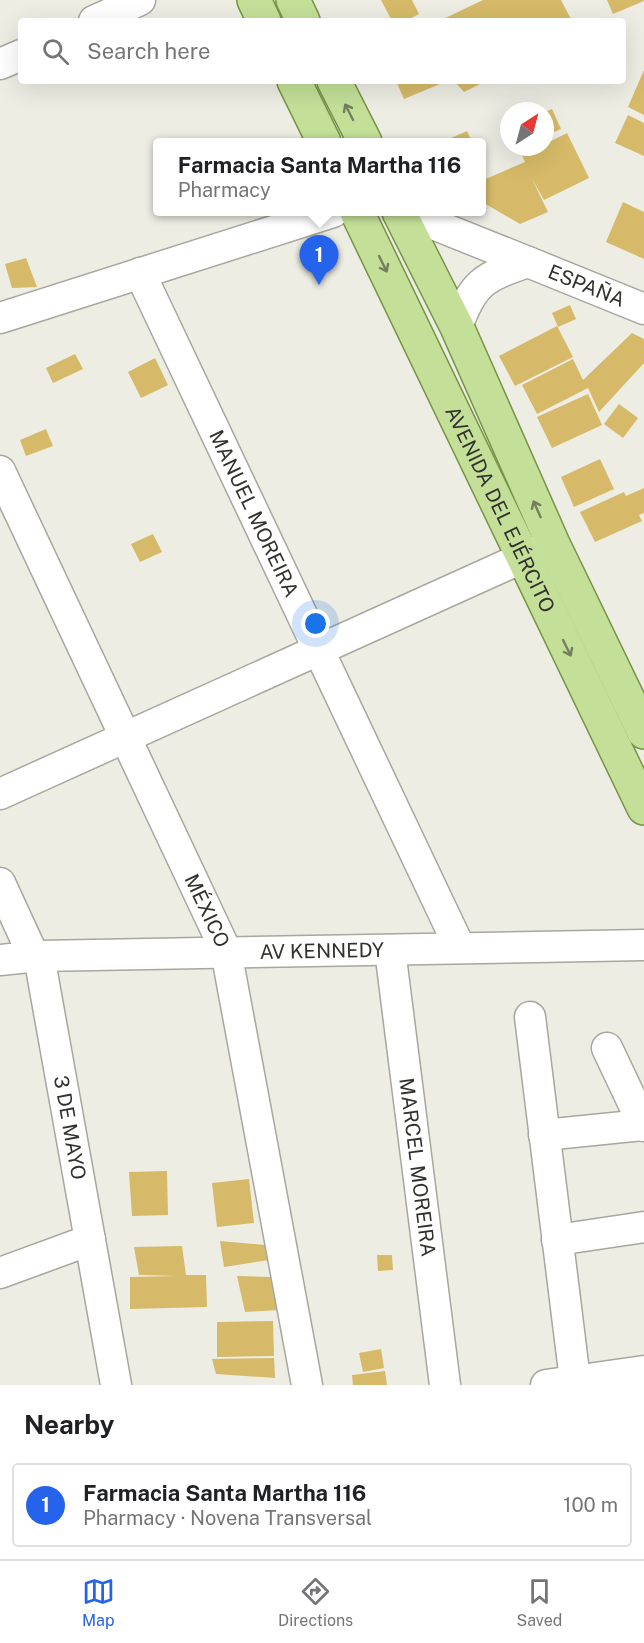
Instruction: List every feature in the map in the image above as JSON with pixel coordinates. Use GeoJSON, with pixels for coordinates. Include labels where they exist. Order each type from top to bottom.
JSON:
{"type":"FeatureCollection","features":[{"type":"Feature","properties":{"kind":"main road"},"geometry":{"type":"LineString","coordinates":[[254,0],[263,18]]}},
{"type":"Feature","properties":{"kind":"main road"},"geometry":{"type":"LineString","coordinates":[[293,0],[302,18]]}},
{"type":"Feature","properties":{"kind":"main road"},"geometry":{"type":"LineString","coordinates":[[295,84],[322,138]]}},
{"type":"Feature","properties":{"kind":"main road"},"geometry":{"type":"LineString","coordinates":[[335,84],[362,138]]}},
{"type":"Feature","properties":{"kind":"main road","name":"AVENIDA DEL EJÉRCITO"},"geometry":{"type":"LineString","coordinates":[[359,216],[644,808]]}},
{"type":"Feature","properties":{"kind":"main road","name":"AVENIDA DEL EJÉRCITO"},"geometry":{"type":"LineString","coordinates":[[403,216],[457,327],[553,544],[644,732]]}},
{"type":"Feature","properties":{"kind":"street"},"geometry":{"type":"LineString","coordinates":[[101,18],[140,0]]}},
{"type":"Feature","properties":{"kind":"street"},"geometry":{"type":"LineString","coordinates":[[0,64],[18,56]]}},
{"type":"Feature","properties":{"kind":"street"},"geometry":{"type":"LineString","coordinates":[[0,318],[320,216]]}},
{"type":"Feature","properties":{"kind":"street","name":"ESPAÑA"},"geometry":{"type":"LineString","coordinates":[[411,216],[644,309]]}},
{"type":"Feature","properties":{"kind":"street","name":"ESPAÑA"},"geometry":{"type":"LineString","coordinates":[[457,327],[467,299],[481,283],[496,273],[528,262]]}},
{"type":"Feature","properties":{"kind":"street","name":"MANUEL MOREIRA"},"geometry":{"type":"LineString","coordinates":[[140,273],[460,948]]}},
{"type":"Feature","properties":{"kind":"street","name":"MÉXICO"},"geometry":{"type":"LineString","coordinates":[[0,471],[226,951],[306,1385]]}},
{"type":"Feature","properties":{"kind":"street"},"geometry":{"type":"LineString","coordinates":[[0,794],[126,735],[553,544]]}},
{"type":"Feature","properties":{"kind":"street","name":"3 DE MAYO"},"geometry":{"type":"LineString","coordinates":[[0,883],[37,956],[116,1385]]}},
{"type":"Feature","properties":{"kind":"street","name":"AV KENNEDY"},"geometry":{"type":"LineString","coordinates":[[0,960],[37,956],[226,951],[644,945]]}},
{"type":"Feature","properties":{"kind":"street","name":"MARCEL MOREIRA"},"geometry":{"type":"LineString","coordinates":[[390,950],[445,1385]]}},
{"type":"Feature","properties":{"kind":"street"},"geometry":{"type":"LineString","coordinates":[[530,1017],[557,1240],[561,1383],[644,1371]]}},
{"type":"Feature","properties":{"kind":"street"},"geometry":{"type":"LineString","coordinates":[[544,1135],[644,1126],[607,1048]]}},
{"type":"Feature","properties":{"kind":"street"},"geometry":{"type":"LineString","coordinates":[[557,1240],[644,1227]]}},
{"type":"Feature","properties":{"kind":"street"},"geometry":{"type":"LineString","coordinates":[[0,1273],[90,1240]]}},
{"type":"Feature","properties":{"kind":"building"},"geometry":{"type":"Polygon","coordinates":[[[381,0],[412,0],[419,14],[411,18],[390,18],[381,0]]]}},
{"type":"Feature","properties":{"kind":"building"},"geometry":{"type":"Polygon","coordinates":[[[483,0],[561,0],[570,18],[445,18],[483,0]]]}},
{"type":"Feature","properties":{"kind":"building"},"geometry":{"type":"Polygon","coordinates":[[[607,0],[644,0],[644,1],[613,14],[607,0]]]}},
{"type":"Feature","properties":{"kind":"building"},"geometry":{"type":"Polygon","coordinates":[[[644,70],[644,115],[628,107],[644,70]]]}},
{"type":"Feature","properties":{"kind":"building"},"geometry":{"type":"Polygon","coordinates":[[[397,84],[440,84],[404,99],[397,84]]]}},
{"type":"Feature","properties":{"kind":"building"},"geometry":{"type":"Polygon","coordinates":[[[457,84],[480,84],[464,92],[457,84]]]}},
{"type":"Feature","properties":{"kind":"building"},"geometry":{"type":"Polygon","coordinates":[[[554,113],[561,129],[554,132],[554,113]]]}},
{"type":"Feature","properties":{"kind":"building"},"geometry":{"type":"Polygon","coordinates":[[[628,115],[644,123],[644,156],[615,143],[628,115]]]}},
{"type":"Feature","properties":{"kind":"building"},"geometry":{"type":"Polygon","coordinates":[[[467,131],[470,138],[451,138],[467,131]]]}},
{"type":"Feature","properties":{"kind":"building"},"geometry":{"type":"Polygon","coordinates":[[[567,133],[589,178],[544,200],[532,179],[548,212],[520,224],[486,204],[486,179],[525,162],[522,156],[554,156],[554,140],[567,133]]]}},
{"type":"Feature","properties":{"kind":"building"},"geometry":{"type":"Polygon","coordinates":[[[623,202],[644,212],[644,259],[606,242],[623,202]]]}},
{"type":"Feature","properties":{"kind":"building"},"geometry":{"type":"Polygon","coordinates":[[[26,258],[37,287],[12,288],[5,264],[26,258]]]}},
{"type":"Feature","properties":{"kind":"building"},"geometry":{"type":"Polygon","coordinates":[[[570,305],[576,319],[558,327],[552,313],[570,305]]]}},
{"type":"Feature","properties":{"kind":"building"},"geometry":{"type":"Polygon","coordinates":[[[557,326],[573,357],[515,386],[499,356],[557,326]]]}},
{"type":"Feature","properties":{"kind":"building"},"geometry":{"type":"Polygon","coordinates":[[[632,333],[644,339],[644,363],[599,412],[588,388],[537,414],[522,385],[573,359],[583,380],[632,333]]]}},
{"type":"Feature","properties":{"kind":"building"},"geometry":{"type":"Polygon","coordinates":[[[75,354],[83,369],[53,383],[46,368],[75,354]]]}},
{"type":"Feature","properties":{"kind":"building"},"geometry":{"type":"Polygon","coordinates":[[[155,358],[168,385],[141,398],[128,372],[155,358]]]}},
{"type":"Feature","properties":{"kind":"building"},"geometry":{"type":"Polygon","coordinates":[[[588,394],[602,425],[552,448],[537,417],[588,394]]]}},
{"type":"Feature","properties":{"kind":"building"},"geometry":{"type":"Polygon","coordinates":[[[619,404],[638,418],[623,438],[604,424],[619,404]]]}},
{"type":"Feature","properties":{"kind":"building"},"geometry":{"type":"Polygon","coordinates":[[[46,429],[53,446],[26,456],[20,440],[46,429]]]}},
{"type":"Feature","properties":{"kind":"building"},"geometry":{"type":"Polygon","coordinates":[[[600,459],[614,489],[574,507],[561,477],[600,459]]]}},
{"type":"Feature","properties":{"kind":"building"},"geometry":{"type":"Polygon","coordinates":[[[644,488],[644,513],[639,515],[642,521],[595,542],[580,512],[624,492],[626,496],[644,488]]]}},
{"type":"Feature","properties":{"kind":"building"},"geometry":{"type":"Polygon","coordinates":[[[153,534],[162,552],[140,562],[131,544],[153,534]]]}},
{"type":"Feature","properties":{"kind":"building"},"geometry":{"type":"Polygon","coordinates":[[[167,1171],[168,1215],[132,1216],[129,1172],[167,1171]]]}},
{"type":"Feature","properties":{"kind":"building"},"geometry":{"type":"Polygon","coordinates":[[[249,1179],[254,1223],[217,1227],[212,1183],[249,1179]]]}},
{"type":"Feature","properties":{"kind":"building"},"geometry":{"type":"Polygon","coordinates":[[[220,1241],[266,1245],[269,1260],[224,1267],[220,1241]]]}},
{"type":"Feature","properties":{"kind":"building"},"geometry":{"type":"Polygon","coordinates":[[[182,1246],[186,1275],[206,1275],[207,1307],[130,1309],[130,1277],[179,1276],[139,1275],[134,1247],[182,1246]]]}},
{"type":"Feature","properties":{"kind":"building"},"geometry":{"type":"Polygon","coordinates":[[[377,1255],[392,1255],[393,1270],[378,1271],[377,1255]]]}},
{"type":"Feature","properties":{"kind":"building"},"geometry":{"type":"Polygon","coordinates":[[[237,1276],[273,1277],[280,1310],[245,1312],[237,1276]]]}},
{"type":"Feature","properties":{"kind":"building"},"geometry":{"type":"Polygon","coordinates":[[[273,1321],[274,1356],[217,1357],[217,1322],[273,1321]]]}},
{"type":"Feature","properties":{"kind":"building"},"geometry":{"type":"Polygon","coordinates":[[[381,1349],[384,1368],[363,1372],[359,1353],[381,1349]]]}},
{"type":"Feature","properties":{"kind":"building"},"geometry":{"type":"Polygon","coordinates":[[[274,1358],[275,1378],[216,1374],[212,1359],[274,1358]]]}},
{"type":"Feature","properties":{"kind":"building"},"geometry":{"type":"Polygon","coordinates":[[[385,1371],[387,1385],[353,1385],[352,1375],[385,1371]]]}},
{"type":"Feature","properties":{"kind":"place","name":"Farmacia Santa Martha 116"},"geometry":{"type":"Point","coordinates":[319,285]}}]}
